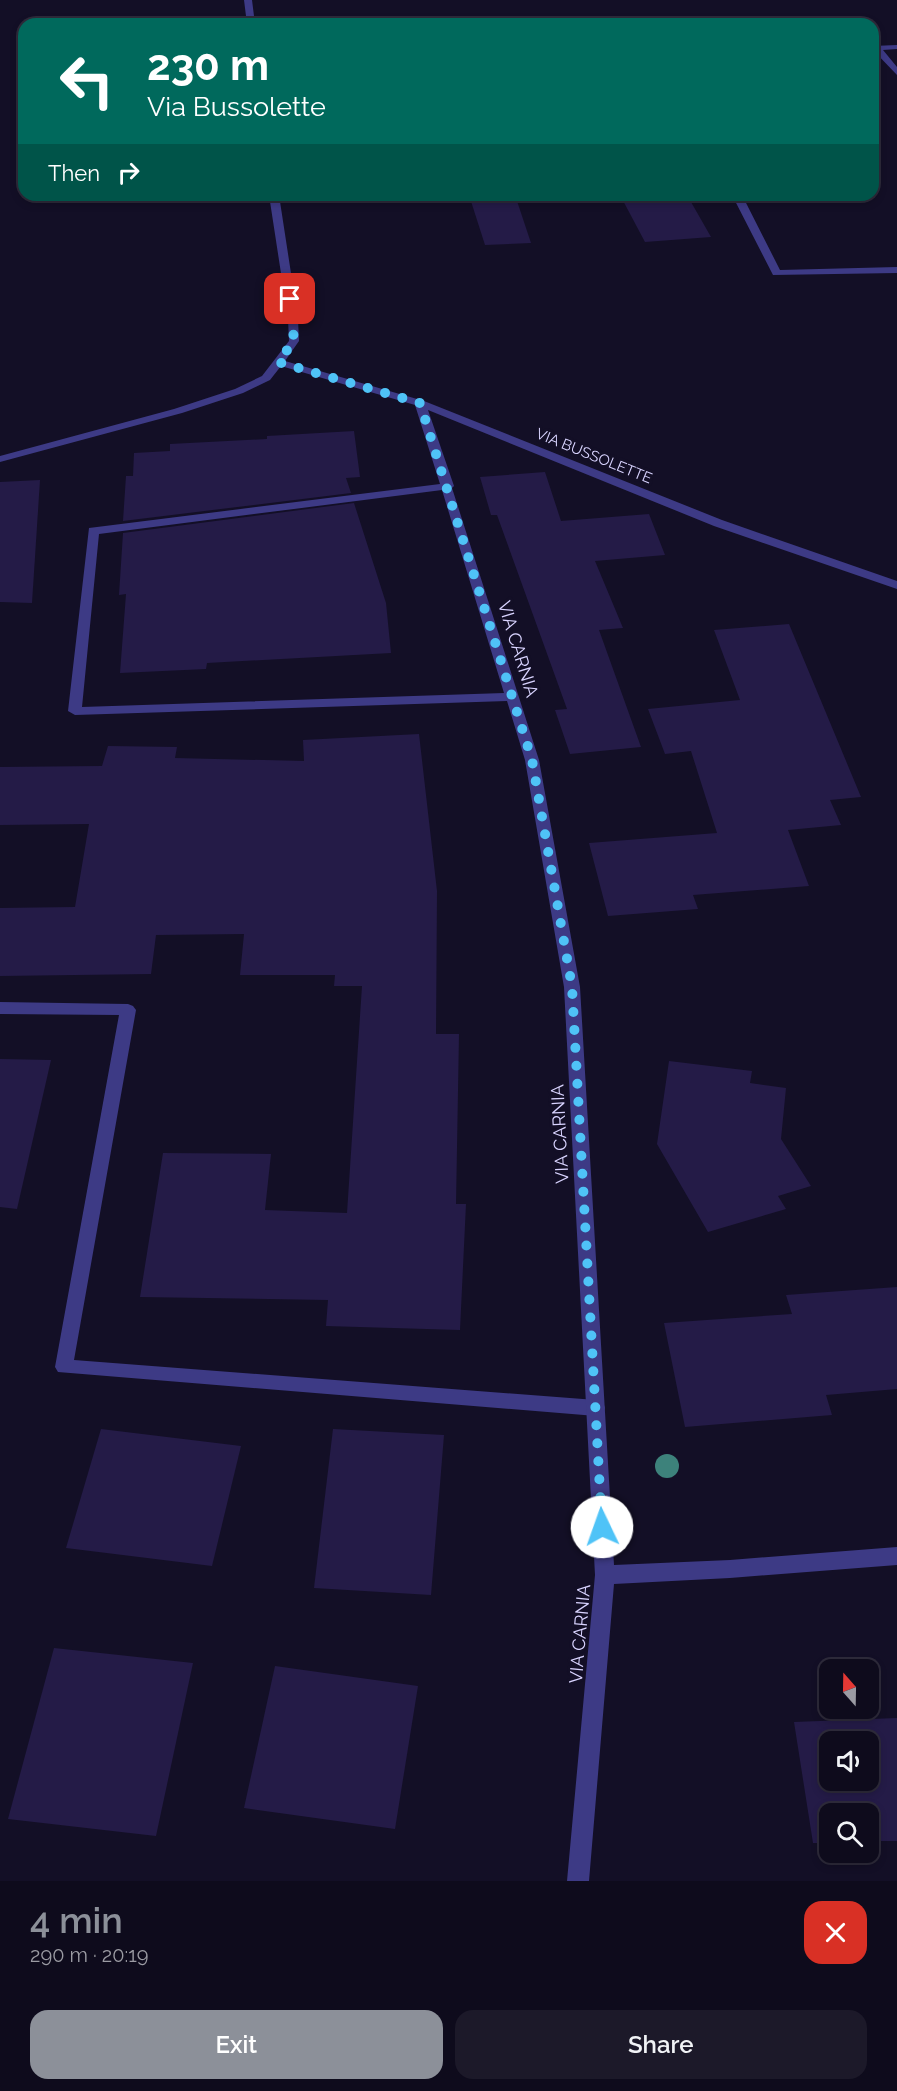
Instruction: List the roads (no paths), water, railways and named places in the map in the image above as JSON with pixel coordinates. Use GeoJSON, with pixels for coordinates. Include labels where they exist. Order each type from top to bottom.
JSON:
{"type":"FeatureCollection","features":[{"type":"Feature","properties":{"kind":"street"},"geometry":{"type":"LineString","coordinates":[[248,0],[250,18]]}},
{"type":"Feature","properties":{"kind":"street"},"geometry":{"type":"LineString","coordinates":[[879,48],[897,47]]}},
{"type":"Feature","properties":{"kind":"street"},"geometry":{"type":"LineString","coordinates":[[879,52],[897,72]]}},
{"type":"Feature","properties":{"kind":"street"},"geometry":{"type":"LineString","coordinates":[[0,459],[178,411],[266,378],[294,341],[293,319],[275,201]]}},
{"type":"Feature","properties":{"kind":"street"},"geometry":{"type":"LineString","coordinates":[[740,201],[777,273],[897,270]]}},
{"type":"Feature","properties":{"kind":"street","name":"VIA BUSSOLETTE"},"geometry":{"type":"LineString","coordinates":[[278,362],[420,403],[718,522],[897,585]]}},
{"type":"Feature","properties":{"kind":"street","name":"VIA CARNIA"},"geometry":{"type":"LineString","coordinates":[[420,403],[448,486],[532,760],[572,987],[605,1575],[578,1881]]}},
{"type":"Feature","properties":{"kind":"street"},"geometry":{"type":"LineString","coordinates":[[448,486],[93,531],[75,711],[513,698]]}},
{"type":"Feature","properties":{"kind":"street"},"geometry":{"type":"LineString","coordinates":[[0,1008],[128,1010],[64,1367],[596,1408]]}},
{"type":"Feature","properties":{"kind":"street"},"geometry":{"type":"LineString","coordinates":[[605,1575],[730,1569],[897,1556]]}}]}
